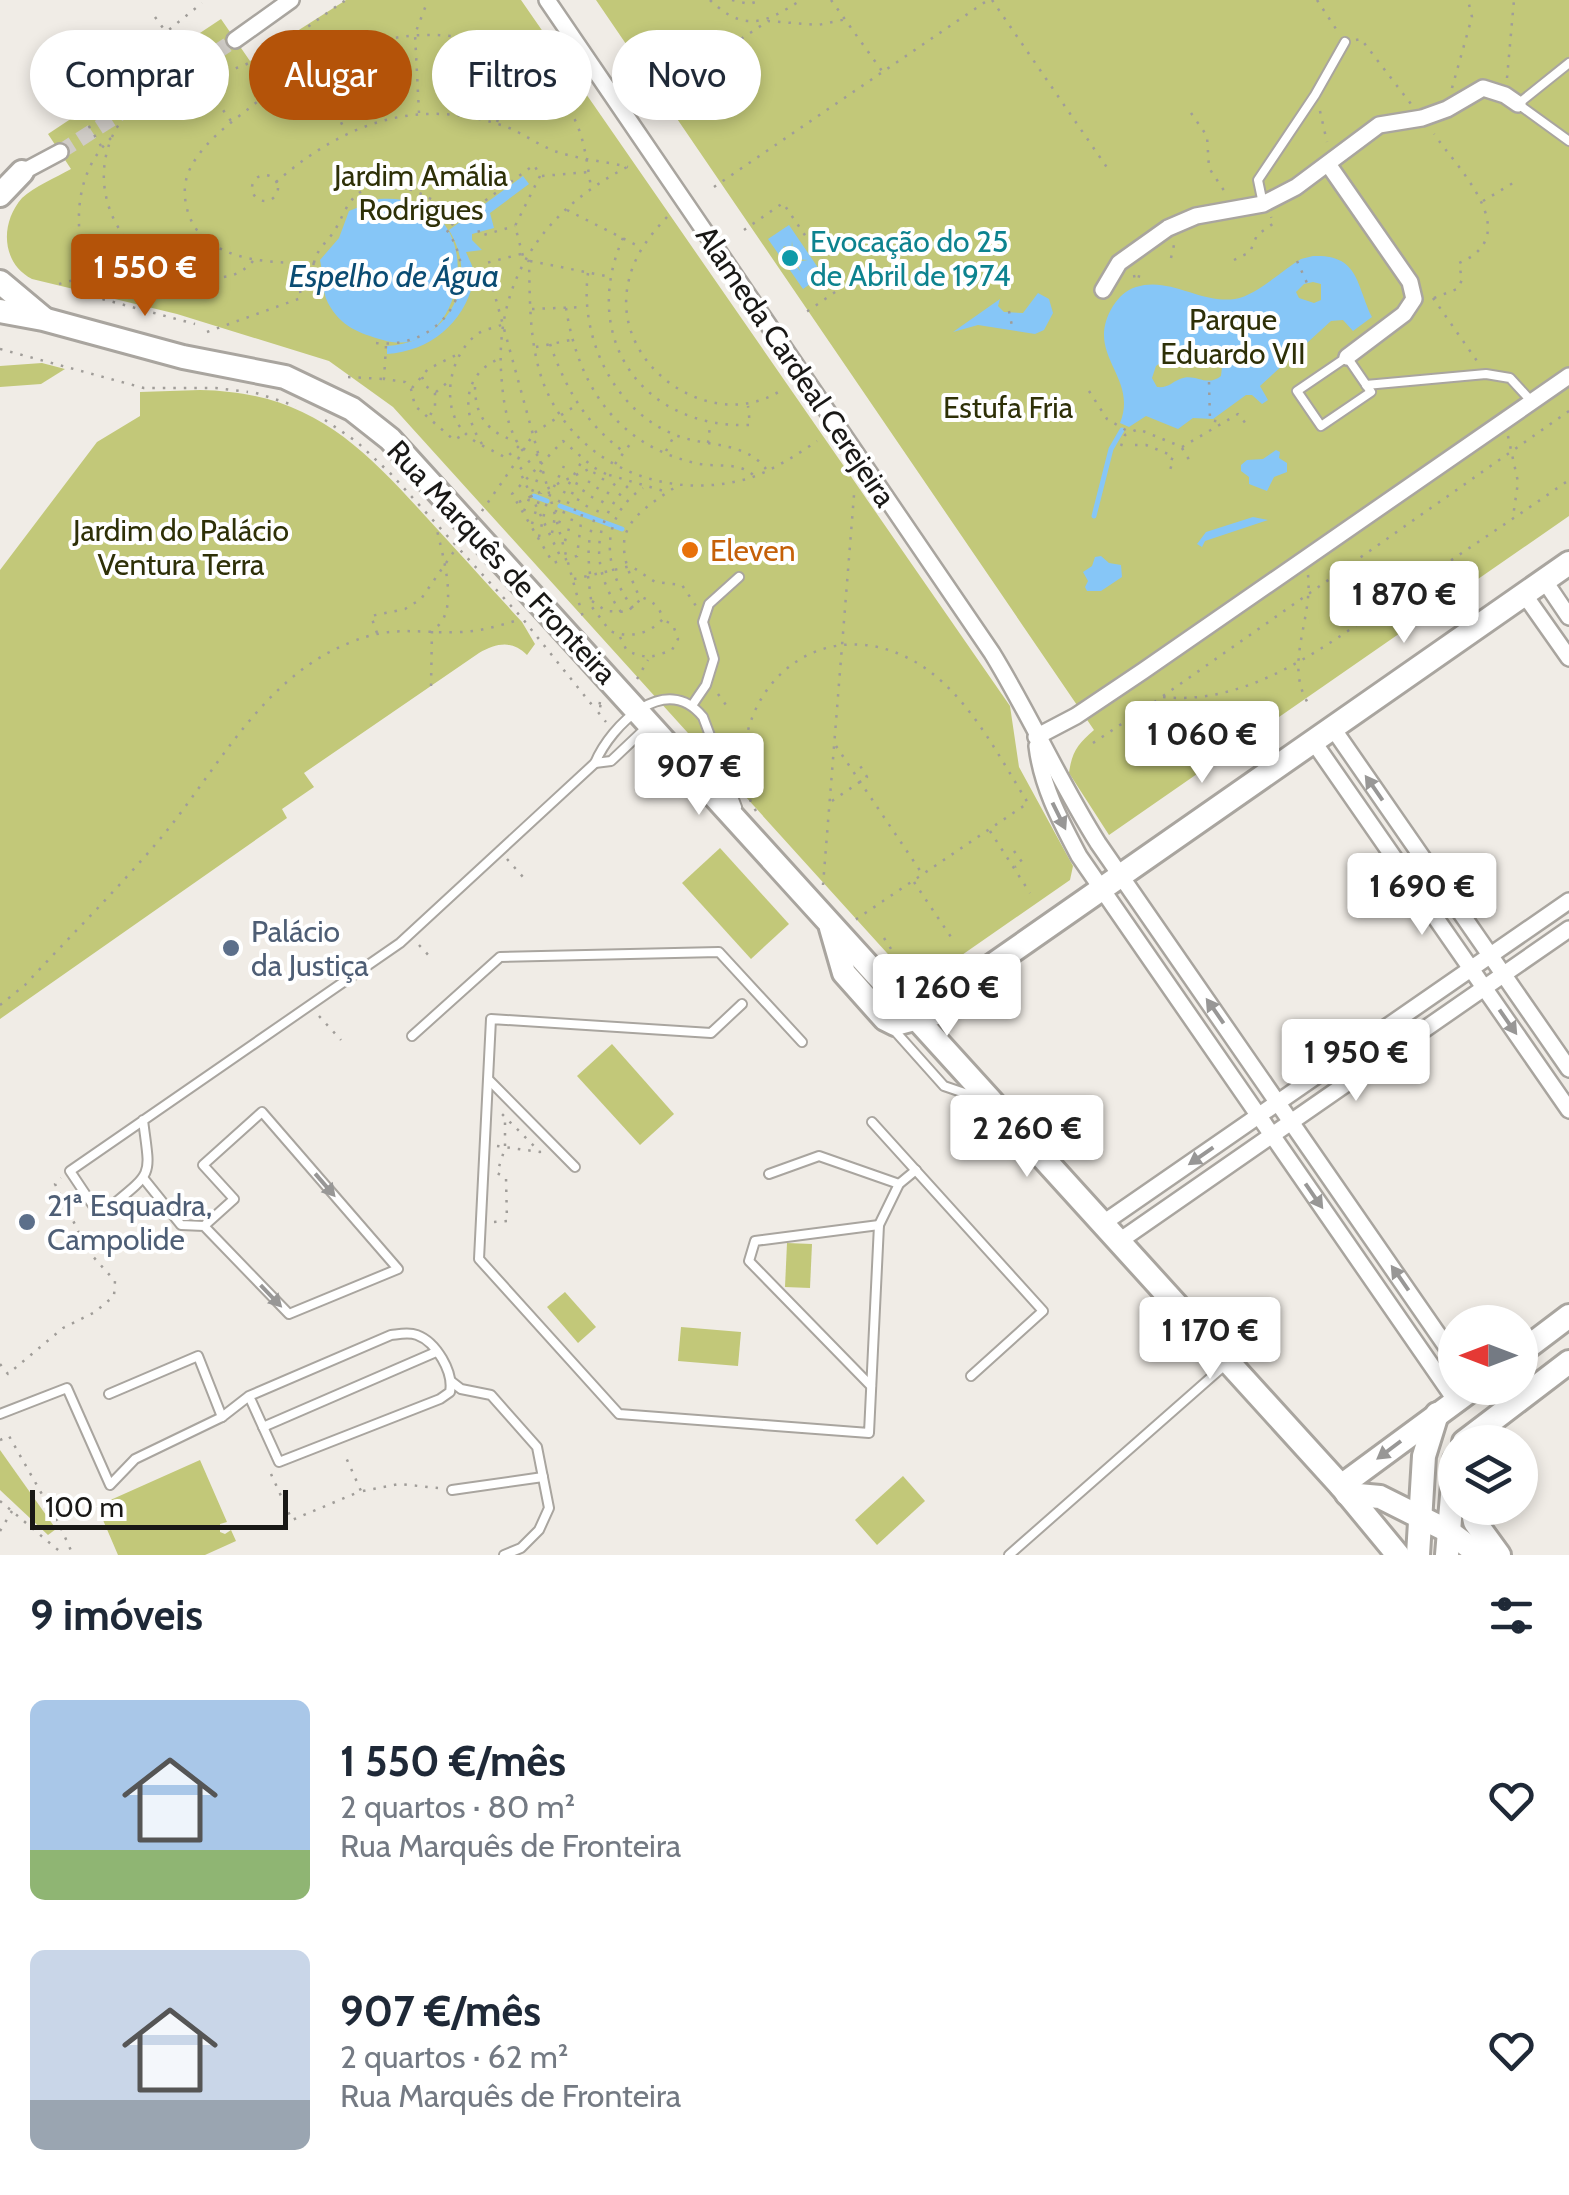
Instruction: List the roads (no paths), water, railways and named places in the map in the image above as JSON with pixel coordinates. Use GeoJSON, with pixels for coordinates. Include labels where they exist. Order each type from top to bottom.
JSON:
{"type":"FeatureCollection","features":[{"type":"Feature","properties":{"kind":"main road"},"geometry":{"type":"LineString","coordinates":[[0,195],[22,172]]}},
{"type":"Feature","properties":{"kind":"main road"},"geometry":{"type":"LineString","coordinates":[[0,282],[26,302]]}},
{"type":"Feature","properties":{"kind":"main road","name":"Rua Marquês de Fronteira"},"geometry":{"type":"LineString","coordinates":[[0,295],[26,302],[44,318]]}},
{"type":"Feature","properties":{"kind":"main road","name":"Rua Marquês de Fronteira"},"geometry":{"type":"LineString","coordinates":[[0,312],[44,318],[183,357],[285,377],[352,409],[381,431],[1344,1490],[1398,1555]]}},
{"type":"Feature","properties":{"kind":"main road"},"geometry":{"type":"LineString","coordinates":[[824,916],[844,973],[881,1015],[895,1024],[943,1012],[984,971],[1569,563]]}},
{"type":"Feature","properties":{"kind":"main road"},"geometry":{"type":"LineString","coordinates":[[884,983],[896,990],[922,991],[984,971]]}},
{"type":"Feature","properties":{"kind":"main road"},"geometry":{"type":"LineString","coordinates":[[951,1006],[943,1037],[951,1057]]}},
{"type":"Feature","properties":{"kind":"main road"},"geometry":{"type":"LineString","coordinates":[[1538,1339],[1569,1316]]}},
{"type":"Feature","properties":{"kind":"main road"},"geometry":{"type":"LineString","coordinates":[[1489,1425],[1569,1362]]}},
{"type":"Feature","properties":{"kind":"main road"},"geometry":{"type":"LineString","coordinates":[[1344,1490],[1451,1405]]}},
{"type":"Feature","properties":{"kind":"main road"},"geometry":{"type":"LineString","coordinates":[[1418,1555],[1424,1456],[1456,1405]]}},
{"type":"Feature","properties":{"kind":"main road"},"geometry":{"type":"LineString","coordinates":[[1344,1490],[1380,1497],[1448,1531],[1480,1555]]}},
{"type":"Feature","properties":{"kind":"main road"},"geometry":{"type":"LineString","coordinates":[[1447,1555],[1449,1525]]}},
{"type":"Feature","properties":{"kind":"main road"},"geometry":{"type":"LineString","coordinates":[[1478,1525],[1499,1555]]}},
{"type":"Feature","properties":{"kind":"street"},"geometry":{"type":"LineString","coordinates":[[235,40],[291,0]]}},
{"type":"Feature","properties":{"kind":"street","name":"Alameda Cardeal Cerejeira"},"geometry":{"type":"LineString","coordinates":[[547,0],[992,653],[1019,698],[1036,737]]}},
{"type":"Feature","properties":{"kind":"street"},"geometry":{"type":"LineString","coordinates":[[1104,290],[1119,263],[1168,228],[1196,216],[1263,204],[1296,188],[1379,125],[1422,118],[1483,88],[1511,99]]}},
{"type":"Feature","properties":{"kind":"street"},"geometry":{"type":"LineString","coordinates":[[0,185],[60,152]]}},
{"type":"Feature","properties":{"kind":"street"},"geometry":{"type":"LineString","coordinates":[[1328,164],[1410,282],[1414,298],[1404,314],[1347,357]]}},
{"type":"Feature","properties":{"kind":"street"},"geometry":{"type":"LineString","coordinates":[[1036,737],[1076,716],[1569,376]]}},
{"type":"Feature","properties":{"kind":"street"},"geometry":{"type":"LineString","coordinates":[[1534,587],[1569,617]]}},
{"type":"Feature","properties":{"kind":"street"},"geometry":{"type":"LineString","coordinates":[[1534,587],[1569,658]]}},
{"type":"Feature","properties":{"kind":"street"},"geometry":{"type":"LineString","coordinates":[[1323,734],[1504,975],[1569,1070]]}},
{"type":"Feature","properties":{"kind":"street"},"geometry":{"type":"LineString","coordinates":[[1323,734],[1471,969],[1569,1110]]}},
{"type":"Feature","properties":{"kind":"street"},"geometry":{"type":"LineString","coordinates":[[1036,737],[1143,948],[1438,1367]]}},
{"type":"Feature","properties":{"kind":"street"},"geometry":{"type":"LineString","coordinates":[[1036,737],[1040,772],[1079,856],[1111,881],[1162,935],[1438,1334]]}},
{"type":"Feature","properties":{"kind":"street"},"geometry":{"type":"LineString","coordinates":[[1110,1233],[1278,1102],[1569,901]]}},
{"type":"Feature","properties":{"kind":"street"},"geometry":{"type":"LineString","coordinates":[[1110,1233],[1272,1135],[1569,929]]}},
{"type":"Feature","properties":{"kind":"street"},"geometry":{"type":"LineString","coordinates":[[1143,948],[1147,934],[1162,935]]}},
{"type":"Feature","properties":{"kind":"lane"},"geometry":{"type":"LineString","coordinates":[[1263,204],[1258,180],[1345,42]]}},
{"type":"Feature","properties":{"kind":"lane"},"geometry":{"type":"LineString","coordinates":[[1569,63],[1511,99],[1569,141]]}},
{"type":"Feature","properties":{"kind":"lane"},"geometry":{"type":"LineString","coordinates":[[1347,357],[1366,385],[1371,392],[1320,426],[1297,392],[1347,357]]}},
{"type":"Feature","properties":{"kind":"lane"},"geometry":{"type":"LineString","coordinates":[[1366,385],[1486,374],[1510,378],[1532,402]]}},
{"type":"Feature","properties":{"kind":"lane"},"geometry":{"type":"LineString","coordinates":[[693,704],[706,685],[714,658],[703,622],[709,604],[739,578]]}},
{"type":"Feature","properties":{"kind":"lane"},"geometry":{"type":"LineString","coordinates":[[595,764],[610,761],[655,700],[693,704],[703,717],[733,798],[758,843]]}},
{"type":"Feature","properties":{"kind":"lane"},"geometry":{"type":"LineString","coordinates":[[144,1120],[149,1168],[144,1179],[110,1207],[94,1207],[70,1170],[410,934],[595,764],[602,747],[644,718]]}},
{"type":"Feature","properties":{"kind":"lane"},"geometry":{"type":"LineString","coordinates":[[412,1036],[500,957],[719,952],[802,1042]]}},
{"type":"Feature","properties":{"kind":"lane"},"geometry":{"type":"LineString","coordinates":[[742,1004],[711,1032],[492,1019],[479,1259],[619,1414],[869,1433],[879,1225],[899,1184],[916,1170]]}},
{"type":"Feature","properties":{"kind":"lane"},"geometry":{"type":"LineString","coordinates":[[881,1015],[944,1086],[990,1101]]}},
{"type":"Feature","properties":{"kind":"lane"},"geometry":{"type":"LineString","coordinates":[[488,1080],[575,1167]]}},
{"type":"Feature","properties":{"kind":"lane"},"geometry":{"type":"LineString","coordinates":[[144,1179],[181,1225],[204,1226],[288,1314],[398,1269],[262,1112],[203,1165],[234,1198],[204,1226]]}},
{"type":"Feature","properties":{"kind":"lane"},"geometry":{"type":"LineString","coordinates":[[872,1122],[1043,1311],[971,1376]]}},
{"type":"Feature","properties":{"kind":"lane"},"geometry":{"type":"LineString","coordinates":[[768,1174],[819,1156],[899,1184]]}},
{"type":"Feature","properties":{"kind":"lane"},"geometry":{"type":"LineString","coordinates":[[871,1386],[749,1260],[755,1242],[879,1225]]}},
{"type":"Feature","properties":{"kind":"lane"},"geometry":{"type":"LineString","coordinates":[[0,1414],[68,1388],[110,1485],[135,1459],[222,1417],[249,1396],[391,1335],[420,1336],[448,1368],[452,1382],[450,1392],[440,1400],[278,1462],[249,1396]]}},
{"type":"Feature","properties":{"kind":"lane"},"geometry":{"type":"LineString","coordinates":[[262,1427],[436,1352]]}},
{"type":"Feature","properties":{"kind":"lane"},"geometry":{"type":"LineString","coordinates":[[109,1394],[198,1356],[222,1417]]}},
{"type":"Feature","properties":{"kind":"lane"},"geometry":{"type":"LineString","coordinates":[[1009,1555],[1228,1362]]}},
{"type":"Feature","properties":{"kind":"lane"},"geometry":{"type":"LineString","coordinates":[[452,1382],[461,1389],[490,1395],[538,1447],[549,1508],[539,1530],[522,1548],[504,1555]]}},
{"type":"Feature","properties":{"kind":"lane"},"geometry":{"type":"LineString","coordinates":[[452,1490],[543,1477]]}},
{"type":"Feature","properties":{"kind":"water"},"geometry":{"type":"Polygon","coordinates":[[[523,176],[529,184],[490,213],[494,228],[472,234],[472,240],[482,250],[466,252],[474,281],[453,322],[431,341],[387,354],[387,346],[427,334],[453,306],[460,289],[461,270],[449,230],[523,176]]]}},
{"type":"Feature","properties":{"kind":"water","name":"Espelho de Água"},"geometry":{"type":"Polygon","coordinates":[[[379,199],[417,204],[442,221],[455,247],[457,276],[450,304],[435,328],[412,341],[383,340],[351,328],[333,311],[324,292],[320,260],[339,238],[349,211],[379,199]]]}},
{"type":"Feature","properties":{"kind":"water"},"geometry":{"type":"Polygon","coordinates":[[[789,225],[823,275],[803,289],[787,266],[793,262],[801,272],[796,262],[808,260],[794,259],[792,241],[791,254],[783,247],[790,258],[784,262],[768,239],[789,225]]]}},
{"type":"Feature","properties":{"kind":"water"},"geometry":{"type":"Polygon","coordinates":[[[1328,257],[1348,266],[1372,317],[1353,331],[1343,320],[1331,321],[1260,386],[1268,400],[1262,404],[1246,395],[1213,419],[1193,418],[1178,429],[1146,416],[1129,427],[1120,423],[1123,392],[1104,338],[1105,323],[1123,294],[1136,287],[1161,285],[1210,298],[1235,299],[1260,288],[1301,259],[1328,257]],[[1313,282],[1296,292],[1299,298],[1314,303],[1321,300],[1321,284],[1313,282]],[[1181,348],[1156,366],[1152,378],[1157,387],[1185,377],[1210,381],[1221,376],[1222,367],[1212,356],[1181,348]]]}},
{"type":"Feature","properties":{"kind":"water"},"geometry":{"type":"Polygon","coordinates":[[[1038,293],[1049,299],[1053,313],[1044,330],[1035,334],[978,325],[953,332],[1000,299],[998,306],[1004,312],[1023,313],[1038,293]]]}},
{"type":"Feature","properties":{"kind":"water"},"geometry":{"type":"Polygon","coordinates":[[[1276,450],[1287,463],[1287,472],[1274,477],[1267,491],[1249,484],[1241,465],[1247,460],[1263,459],[1276,450]]]}},
{"type":"Feature","properties":{"kind":"water"},"geometry":{"type":"Polygon","coordinates":[[[1253,517],[1268,520],[1205,541],[1202,547],[1197,544],[1206,532],[1253,517]]]}},
{"type":"Feature","properties":{"kind":"water"},"geometry":{"type":"Polygon","coordinates":[[[1101,556],[1109,563],[1121,565],[1122,577],[1101,591],[1087,591],[1088,581],[1083,572],[1092,566],[1095,557],[1101,556]]]}},
{"type":"Feature","properties":{"kind":"waterway"},"geometry":{"type":"LineString","coordinates":[[1094,516],[1111,449],[1122,430]]}},
{"type":"Feature","properties":{"kind":"waterway"},"geometry":{"type":"LineString","coordinates":[[534,496],[547,501]]}},
{"type":"Feature","properties":{"kind":"waterway"},"geometry":{"type":"LineString","coordinates":[[560,506],[622,529]]}},
{"type":"Feature","properties":{"kind":"tunnel"},"geometry":{"type":"LineString","coordinates":[[60,152],[235,40]]}},
{"type":"Feature","properties":{"kind":"place","name":"Evocação do 25 de Abril de 1974"},"geometry":{"type":"Point","coordinates":[790,258]}},
{"type":"Feature","properties":{"kind":"place","name":"Eleven"},"geometry":{"type":"Point","coordinates":[690,550]}},
{"type":"Feature","properties":{"kind":"place","name":"Palácio da Justiça"},"geometry":{"type":"Point","coordinates":[231,948]}},
{"type":"Feature","properties":{"kind":"place","name":"21ª Esquadra, Campolide"},"geometry":{"type":"Point","coordinates":[27,1222]}},
{"type":"Feature","properties":{"kind":"park label","name":"Jardim Amália Rodrigues"},"geometry":{"type":"Point","coordinates":[421,192]}},
{"type":"Feature","properties":{"kind":"park label","name":"Parque Eduardo VII"},"geometry":{"type":"Point","coordinates":[1233,336]}},
{"type":"Feature","properties":{"kind":"park label","name":"Estufa Fria"},"geometry":{"type":"Point","coordinates":[1008,407]}},
{"type":"Feature","properties":{"kind":"park label","name":"Jardim do Palácio Ventura Terra"},"geometry":{"type":"Point","coordinates":[181,547]}}]}
